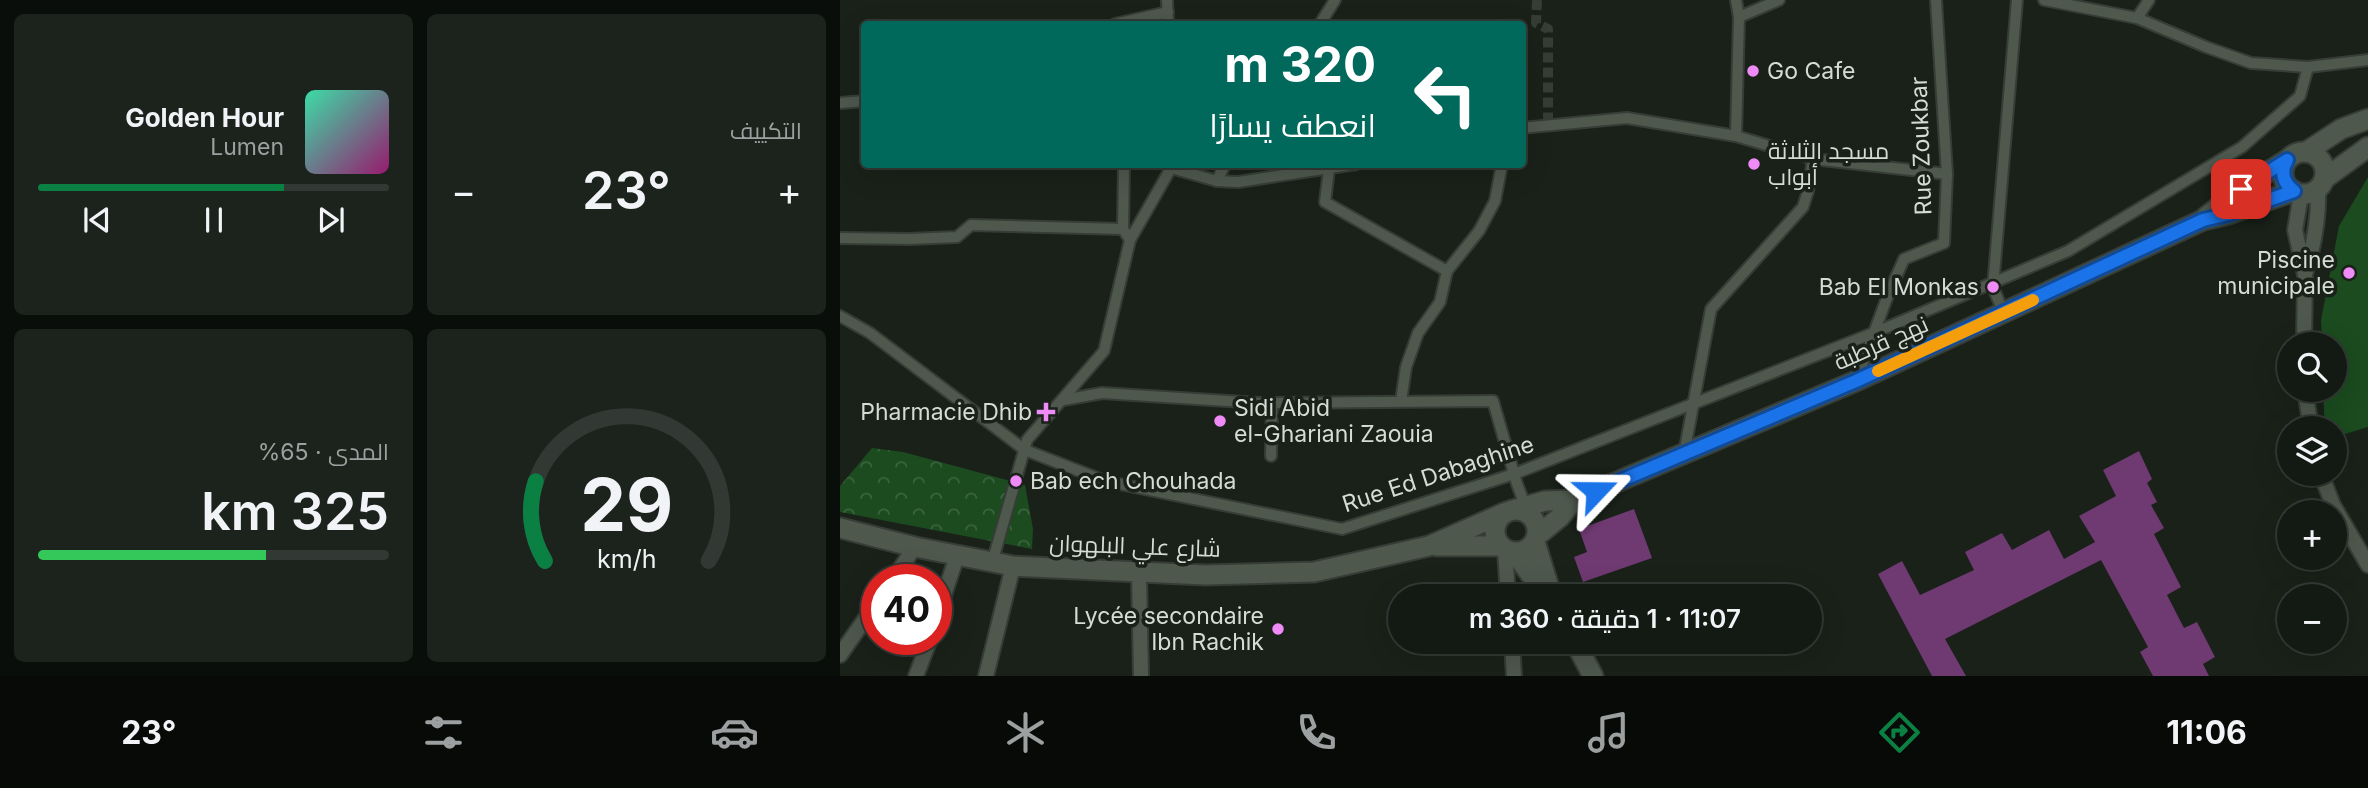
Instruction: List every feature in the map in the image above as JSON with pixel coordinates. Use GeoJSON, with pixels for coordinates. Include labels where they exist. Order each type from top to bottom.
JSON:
{"type":"FeatureCollection","features":[{"type":"Feature","properties":{"kind":"street"},"geometry":{"type":"LineString","coordinates":[[1322,21],[1335,0]]}},
{"type":"Feature","properties":{"kind":"street"},"geometry":{"type":"LineString","coordinates":[[1736,0],[1736,136]]}},
{"type":"Feature","properties":{"kind":"street"},"geometry":{"type":"LineString","coordinates":[[1738,17],[1779,0]]}},
{"type":"Feature","properties":{"kind":"street","name":"Rue Zoukbar"},"geometry":{"type":"LineString","coordinates":[[1856,381],[1904,259],[1944,243],[1947,174],[1936,0]]}},
{"type":"Feature","properties":{"kind":"street"},"geometry":{"type":"LineString","coordinates":[[2004,314],[1993,287],[2017,0]]}},
{"type":"Feature","properties":{"kind":"street"},"geometry":{"type":"LineString","coordinates":[[2044,0],[2091,4],[2137,18],[2206,47],[2251,62],[2308,67],[2368,60]]}},
{"type":"Feature","properties":{"kind":"street"},"geometry":{"type":"LineString","coordinates":[[2137,18],[2148,0]]}},
{"type":"Feature","properties":{"kind":"street"},"geometry":{"type":"LineString","coordinates":[[1124,21],[1168,6]]}},
{"type":"Feature","properties":{"kind":"street","name":"Rue Ed Dabaghine"},"geometry":{"type":"LineString","coordinates":[[840,316],[870,333],[1025,450],[1105,481],[1342,529],[1514,474],[1876,332],[2068,251],[2242,147],[2300,96],[2308,67]]}},
{"type":"Feature","properties":{"kind":"street"},"geometry":{"type":"LineString","coordinates":[[840,103],[861,101]]}},
{"type":"Feature","properties":{"kind":"street"},"geometry":{"type":"LineString","coordinates":[[1526,128],[1627,118],[1736,136],[1813,159],[1947,174]]}},
{"type":"Feature","properties":{"kind":"street"},"geometry":{"type":"LineString","coordinates":[[2306,152],[2341,130],[2368,118]]}},
{"type":"Feature","properties":{"kind":"street","name":"نهج قرطبة"},"geometry":{"type":"LineString","coordinates":[[1574,500],[1856,381],[2203,220],[2310,188],[2368,147]]}},
{"type":"Feature","properties":{"kind":"street"},"geometry":{"type":"LineString","coordinates":[[2304,332],[2305,275],[2295,230],[2310,188],[2325,171],[2319,158],[2299,152],[2287,160],[2283,174],[2288,187],[2310,188]]}},
{"type":"Feature","properties":{"kind":"street"},"geometry":{"type":"LineString","coordinates":[[1684,454],[1711,309],[1803,207],[1813,159]]}},
{"type":"Feature","properties":{"kind":"street","name":"نهج قرطبة"},"geometry":{"type":"LineString","coordinates":[[2203,220],[2241,189],[2287,160]]}},
{"type":"Feature","properties":{"kind":"street"},"geometry":{"type":"LineString","coordinates":[[1124,168],[1123,229],[1130,240]]}},
{"type":"Feature","properties":{"kind":"street"},"geometry":{"type":"LineString","coordinates":[[992,563],[1027,440],[1104,351],[1130,240],[1170,168]]}},
{"type":"Feature","properties":{"kind":"street"},"geometry":{"type":"LineString","coordinates":[[1177,168],[1217,181],[1238,182],[1334,168]]}},
{"type":"Feature","properties":{"kind":"street"},"geometry":{"type":"LineString","coordinates":[[1217,181],[1223,168]]}},
{"type":"Feature","properties":{"kind":"street"},"geometry":{"type":"LineString","coordinates":[[1401,401],[1406,367],[1418,333],[1440,302],[1447,271],[1479,231],[1495,201],[1501,168]]}},
{"type":"Feature","properties":{"kind":"street"},"geometry":{"type":"LineString","coordinates":[[1329,169],[1325,202],[1447,271]]}},
{"type":"Feature","properties":{"kind":"street"},"geometry":{"type":"LineString","coordinates":[[2305,275],[2318,220],[2310,188]]}},
{"type":"Feature","properties":{"kind":"street"},"geometry":{"type":"LineString","coordinates":[[840,238],[957,237],[971,225],[1123,229]]}},
{"type":"Feature","properties":{"kind":"street"},"geometry":{"type":"LineString","coordinates":[[1063,400],[1102,393],[1272,403],[1493,401],[1514,474],[1514,509],[1495,525],[1496,540],[1538,584]]}},
{"type":"Feature","properties":{"kind":"street"},"geometry":{"type":"LineString","coordinates":[[1271,456],[1272,403]]}},
{"type":"Feature","properties":{"kind":"street"},"geometry":{"type":"LineString","coordinates":[[2326,486],[2333,505],[2368,565]]}},
{"type":"Feature","properties":{"kind":"street"},"geometry":{"type":"LineString","coordinates":[[1429,546],[1514,509],[1545,501],[1574,500]]}},
{"type":"Feature","properties":{"kind":"street"},"geometry":{"type":"LineString","coordinates":[[1429,546],[1522,552],[1574,500]]}},
{"type":"Feature","properties":{"kind":"street"},"geometry":{"type":"LineString","coordinates":[[1514,509],[1529,514],[1535,520],[1536,539],[1547,584]]}},
{"type":"Feature","properties":{"kind":"street","name":"شارع علي البلهوان"},"geometry":{"type":"LineString","coordinates":[[840,528],[992,563],[1139,573],[1205,575],[1314,572],[1429,546]]}},
{"type":"Feature","properties":{"kind":"street"},"geometry":{"type":"LineString","coordinates":[[903,564],[915,547]]}},
{"type":"Feature","properties":{"kind":"street"},"geometry":{"type":"LineString","coordinates":[[1507,549],[1508,584]]}},
{"type":"Feature","properties":{"kind":"street"},"geometry":{"type":"LineString","coordinates":[[952,571],[957,556]]}},
{"type":"Feature","properties":{"kind":"street"},"geometry":{"type":"LineString","coordinates":[[986,676],[1013,566]]}},
{"type":"Feature","properties":{"kind":"street"},"geometry":{"type":"LineString","coordinates":[[1139,573],[1141,676]]}},
{"type":"Feature","properties":{"kind":"street"},"geometry":{"type":"LineString","coordinates":[[840,655],[861,625]]}},
{"type":"Feature","properties":{"kind":"street"},"geometry":{"type":"LineString","coordinates":[[1513,654],[1514,676]]}},
{"type":"Feature","properties":{"kind":"street"},"geometry":{"type":"LineString","coordinates":[[1581,654],[1593,676]]}},
{"type":"Feature","properties":{"kind":"street"},"geometry":{"type":"LineString","coordinates":[[916,676],[924,655]]}},
{"type":"Feature","properties":{"kind":"green space","name":"Piscine municipale"},"geometry":{"type":"Polygon","coordinates":[[[2368,177],[2368,427],[2347,433],[2347,416],[2324,416],[2324,402],[2347,402],[2347,332],[2321,332],[2321,320],[2339,226],[2368,177]]]}},
{"type":"Feature","properties":{"kind":"green space"},"geometry":{"type":"Polygon","coordinates":[[[872,448],[903,452],[1025,485],[1033,529],[1032,549],[840,512],[840,486],[872,448]]]}},
{"type":"Feature","properties":{"kind":"building"},"geometry":{"type":"Polygon","coordinates":[[[2139,451],[2152,479],[2147,483],[2157,502],[2151,505],[2164,528],[2154,534],[2181,587],[2167,595],[2184,628],[2197,622],[2215,657],[2203,664],[2209,676],[2153,676],[2140,652],[2148,647],[2101,560],[1945,639],[1966,676],[1932,676],[1878,574],[1902,561],[1920,595],[1974,570],[1965,552],[2002,533],[2012,550],[2049,530],[2064,559],[2095,542],[2079,516],[2116,496],[2103,470],[2139,451]]]}},
{"type":"Feature","properties":{"kind":"building"},"geometry":{"type":"Polygon","coordinates":[[[1634,509],[1652,558],[1583,582],[1574,557],[1587,552],[1579,529],[1634,509]]]}},
{"type":"Feature","properties":{"kind":"tunnel"},"geometry":{"type":"LineString","coordinates":[[1537,0],[1536,23],[1548,29],[1548,125]]}},
{"type":"Feature","properties":{"kind":"slow traffic"},"geometry":{"type":"LineString","coordinates":[[1878,371],[2033,300]]}},
{"type":"Feature","properties":{"kind":"place","name":"Go Cafe"},"geometry":{"type":"Point","coordinates":[1753,71]}},
{"type":"Feature","properties":{"kind":"place","name":"مسجد الثلاثة أبواب"},"geometry":{"type":"Point","coordinates":[1754,164]}},
{"type":"Feature","properties":{"kind":"place","name":"Piscine municipale"},"geometry":{"type":"Point","coordinates":[2349,273]}},
{"type":"Feature","properties":{"kind":"place","name":"Bab El Monkas"},"geometry":{"type":"Point","coordinates":[1993,287]}},
{"type":"Feature","properties":{"kind":"place","name":"Pharmacie Dhib"},"geometry":{"type":"Point","coordinates":[1046,412]}},
{"type":"Feature","properties":{"kind":"place","name":"Sidi Abid el-Ghariani Zaouia"},"geometry":{"type":"Point","coordinates":[1220,421]}},
{"type":"Feature","properties":{"kind":"place","name":"Bab ech Chouhada"},"geometry":{"type":"Point","coordinates":[1016,481]}},
{"type":"Feature","properties":{"kind":"place","name":"Lycée secondaire Ibn Rachik"},"geometry":{"type":"Point","coordinates":[1278,629]}},
{"type":"Feature","properties":{"kind":"route"},"geometry":{"type":"LineString","coordinates":[[1596,491],[1856,381],[2203,220],[2229,214],[2294,191],[2284,181],[2283,166],[2287,160],[2241,189]]}}]}
